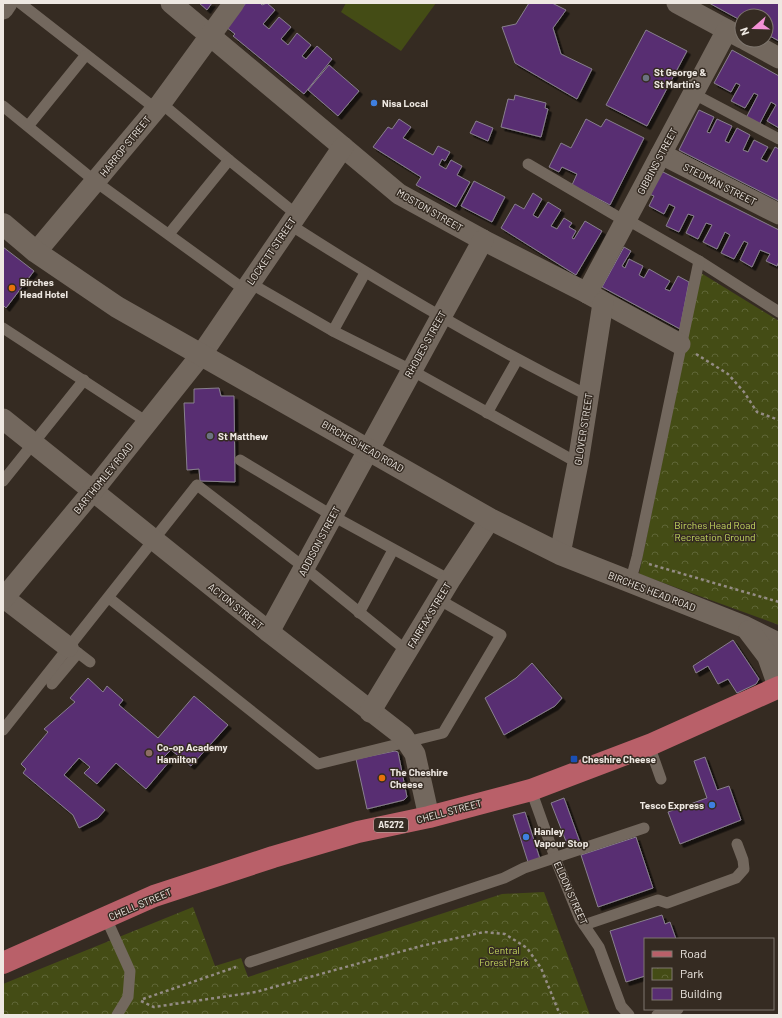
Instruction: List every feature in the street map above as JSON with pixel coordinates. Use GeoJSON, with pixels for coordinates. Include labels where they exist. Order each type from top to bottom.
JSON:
{"type":"FeatureCollection","features":[{"type":"Feature","properties":{"kind":"main road","name":"CHELL STREET"},"geometry":{"type":"LineString","coordinates":[[3,963],[154,896],[274,857],[358,832],[429,817],[531,790],[649,745],[779,687]]}},
{"type":"Feature","properties":{"kind":"street"},"geometry":{"type":"LineString","coordinates":[[3,9],[7,3]]}},
{"type":"Feature","properties":{"kind":"street","name":"MOSTON STREET"},"geometry":{"type":"LineString","coordinates":[[171,3],[399,194],[680,344]]}},
{"type":"Feature","properties":{"kind":"street","name":"HARROP STREET"},"geometry":{"type":"LineString","coordinates":[[36,252],[158,106],[234,3]]}},
{"type":"Feature","properties":{"kind":"street"},"geometry":{"type":"LineString","coordinates":[[677,3],[734,34]]}},
{"type":"Feature","properties":{"kind":"street","name":"GIBBINS STREET"},"geometry":{"type":"LineString","coordinates":[[595,298],[626,220],[694,94],[734,34]]}},
{"type":"Feature","properties":{"kind":"street"},"geometry":{"type":"LineString","coordinates":[[761,48],[779,58]]}},
{"type":"Feature","properties":{"kind":"street","name":"LOCKETT STREET"},"geometry":{"type":"LineString","coordinates":[[201,355],[343,147]]}},
{"type":"Feature","properties":{"kind":"street","name":"STEDMAN STREET"},"geometry":{"type":"LineString","coordinates":[[661,154],[779,214]]}},
{"type":"Feature","properties":{"kind":"street","name":"BIRCHES HEAD ROAD"},"geometry":{"type":"LineString","coordinates":[[3,224],[36,252],[117,307],[368,448],[490,519],[560,554],[630,583],[745,627],[779,644]]}},
{"type":"Feature","properties":{"kind":"street","name":"RHODES STREET"},"geometry":{"type":"LineString","coordinates":[[368,448],[483,240]]}},
{"type":"Feature","properties":{"kind":"street","name":"GLOVER STREET"},"geometry":{"type":"LineString","coordinates":[[560,554],[578,464],[589,396],[595,298]]}},
{"type":"Feature","properties":{"kind":"street","name":"BARTHOMLEY ROAD"},"geometry":{"type":"LineString","coordinates":[[3,598],[92,492],[201,355]]}},
{"type":"Feature","properties":{"kind":"street","name":"ACTON STREET"},"geometry":{"type":"LineString","coordinates":[[3,419],[92,492],[370,712],[403,736],[415,754],[429,817]]}},
{"type":"Feature","properties":{"kind":"street","name":"ADDISON STREET"},"geometry":{"type":"LineString","coordinates":[[269,632],[333,516],[368,448]]}},
{"type":"Feature","properties":{"kind":"street","name":"FAIRFAX STREET"},"geometry":{"type":"LineString","coordinates":[[370,712],[438,599],[490,519]]}},
{"type":"Feature","properties":{"kind":"street"},"geometry":{"type":"LineString","coordinates":[[3,598],[73,650]]}},
{"type":"Feature","properties":{"kind":"street"},"geometry":{"type":"LineString","coordinates":[[745,627],[768,656],[779,687]]}},
{"type":"Feature","properties":{"kind":"lane"},"geometry":{"type":"LineString","coordinates":[[20,3],[86,56],[158,106],[229,160],[293,219],[365,273],[440,318],[517,360],[589,396]]}},
{"type":"Feature","properties":{"kind":"lane"},"geometry":{"type":"LineString","coordinates":[[29,126],[86,56]]}},
{"type":"Feature","properties":{"kind":"lane"},"geometry":{"type":"LineString","coordinates":[[694,94],[779,139]]}},
{"type":"Feature","properties":{"kind":"lane"},"geometry":{"type":"LineString","coordinates":[[3,106],[96,182],[169,234],[247,286],[411,370],[578,464]]}},
{"type":"Feature","properties":{"kind":"lane"},"geometry":{"type":"LineString","coordinates":[[169,234],[229,160]]}},
{"type":"Feature","properties":{"kind":"lane"},"geometry":{"type":"LineString","coordinates":[[528,164],[699,261],[779,312]]}},
{"type":"Feature","properties":{"kind":"lane"},"geometry":{"type":"LineString","coordinates":[[630,583],[699,261]]}},
{"type":"Feature","properties":{"kind":"lane"},"geometry":{"type":"LineString","coordinates":[[333,331],[365,273]]}},
{"type":"Feature","properties":{"kind":"lane"},"geometry":{"type":"LineString","coordinates":[[3,328],[147,422]]}},
{"type":"Feature","properties":{"kind":"lane"},"geometry":{"type":"LineString","coordinates":[[487,413],[517,360]]}},
{"type":"Feature","properties":{"kind":"lane"},"geometry":{"type":"LineString","coordinates":[[3,481],[84,380]]}},
{"type":"Feature","properties":{"kind":"lane"},"geometry":{"type":"LineString","coordinates":[[240,460],[333,516],[450,580]]}},
{"type":"Feature","properties":{"kind":"lane"},"geometry":{"type":"LineString","coordinates":[[52,684],[73,650],[109,598],[198,485],[305,568],[407,651]]}},
{"type":"Feature","properties":{"kind":"lane"},"geometry":{"type":"LineString","coordinates":[[359,612],[393,550]]}},
{"type":"Feature","properties":{"kind":"lane"},"geometry":{"type":"LineString","coordinates":[[109,598],[318,764],[409,743],[443,733],[501,634],[438,599]]}},
{"type":"Feature","properties":{"kind":"lane"},"geometry":{"type":"LineString","coordinates":[[73,650],[90,662]]}},
{"type":"Feature","properties":{"kind":"lane"},"geometry":{"type":"LineString","coordinates":[[3,730],[73,650]]}},
{"type":"Feature","properties":{"kind":"lane"},"geometry":{"type":"LineString","coordinates":[[649,745],[661,779]]}},
{"type":"Feature","properties":{"kind":"lane","name":"ELDON STREET"},"geometry":{"type":"LineString","coordinates":[[531,790],[555,858],[584,925],[599,947],[621,1006],[629,1015]]}},
{"type":"Feature","properties":{"kind":"lane"},"geometry":{"type":"LineString","coordinates":[[250,962],[504,878],[524,868],[644,828]]}},
{"type":"Feature","properties":{"kind":"lane"},"geometry":{"type":"LineString","coordinates":[[584,925],[658,900],[667,903],[736,878],[744,869],[743,860],[737,844]]}},
{"type":"Feature","properties":{"kind":"lane"},"geometry":{"type":"LineString","coordinates":[[106,918],[130,970],[128,997],[117,1015]]}},
{"type":"Feature","properties":{"kind":"lane"},"geometry":{"type":"LineString","coordinates":[[657,1015],[674,1010]]}},
{"type":"Feature","properties":{"kind":"path"},"geometry":{"type":"LineString","coordinates":[[680,344],[728,374],[744,392],[757,412],[779,420]]}},
{"type":"Feature","properties":{"kind":"path"},"geometry":{"type":"LineString","coordinates":[[636,560],[779,602]]}},
{"type":"Feature","properties":{"kind":"path"},"geometry":{"type":"LineString","coordinates":[[250,962],[138,1000],[154,1007],[256,992],[421,946],[484,932],[505,934],[527,948],[541,968],[560,1015]]}},
{"type":"Feature","properties":{"kind":"green space"},"geometry":{"type":"Polygon","coordinates":[[[346,3],[436,3],[401,51],[341,12],[346,3]]]}},
{"type":"Feature","properties":{"kind":"green space","name":"Birches Head Road Recreation Ground"},"geometry":{"type":"Polygon","coordinates":[[[701,273],[779,321],[779,625],[639,574],[701,273]]]}},
{"type":"Feature","properties":{"kind":"green space","name":"Central Forest Park"},"geometry":{"type":"Polygon","coordinates":[[[544,892],[590,1015],[3,1015],[3,984],[193,907],[215,966],[241,958],[248,977],[502,894],[544,892]]]}},
{"type":"Feature","properties":{"kind":"building"},"geometry":{"type":"Polygon","coordinates":[[[199,3],[212,3],[207,10],[199,3]]]}},
{"type":"Feature","properties":{"kind":"building"},"geometry":{"type":"Polygon","coordinates":[[[246,3],[260,3],[262,5],[267,3],[275,10],[263,24],[269,29],[279,17],[291,27],[281,39],[288,45],[297,33],[311,45],[302,56],[306,59],[317,46],[332,59],[304,94],[233,36],[235,34],[226,27],[246,3]]]}},
{"type":"Feature","properties":{"kind":"building"},"geometry":{"type":"Polygon","coordinates":[[[529,3],[552,3],[566,10],[553,28],[561,54],[592,69],[577,99],[515,63],[502,27],[516,24],[529,3]]]}},
{"type":"Feature","properties":{"kind":"building"},"geometry":{"type":"Polygon","coordinates":[[[709,3],[779,3],[779,41],[774,38],[774,8],[734,8],[734,17],[709,3]]]}},
{"type":"Feature","properties":{"kind":"building","name":"St George & St Martin's"},"geometry":{"type":"Polygon","coordinates":[[[646,30],[687,51],[647,126],[606,105],[646,30]]]}},
{"type":"Feature","properties":{"kind":"building"},"geometry":{"type":"Polygon","coordinates":[[[732,50],[779,76],[779,128],[767,121],[776,105],[771,102],[759,125],[746,118],[758,95],[754,93],[745,108],[731,101],[740,85],[736,83],[731,92],[714,83],[732,50]]]}},
{"type":"Feature","properties":{"kind":"building"},"geometry":{"type":"Polygon","coordinates":[[[329,65],[359,91],[338,116],[308,90],[329,65]]]}},
{"type":"Feature","properties":{"kind":"building"},"geometry":{"type":"Polygon","coordinates":[[[515,95],[546,103],[545,108],[548,109],[541,137],[501,127],[508,99],[514,100],[515,95]]]}},
{"type":"Feature","properties":{"kind":"building"},"geometry":{"type":"Polygon","coordinates":[[[699,110],[714,117],[707,132],[710,133],[717,119],[732,126],[725,141],[729,143],[737,128],[750,135],[743,150],[748,152],[754,140],[768,147],[761,159],[767,162],[775,147],[779,149],[779,201],[679,150],[699,110]]]}},
{"type":"Feature","properties":{"kind":"building"},"geometry":{"type":"Polygon","coordinates":[[[399,119],[411,127],[403,138],[433,155],[438,146],[450,152],[445,161],[442,159],[439,165],[446,169],[451,160],[462,166],[457,175],[470,182],[456,207],[416,185],[421,177],[373,147],[388,127],[392,129],[399,119]]]}},
{"type":"Feature","properties":{"kind":"building"},"geometry":{"type":"Polygon","coordinates":[[[586,119],[601,127],[606,119],[644,138],[610,205],[572,185],[577,174],[562,167],[559,172],[549,167],[561,143],[571,148],[586,119]]]}},
{"type":"Feature","properties":{"kind":"building"},"geometry":{"type":"Polygon","coordinates":[[[476,121],[493,128],[488,141],[470,133],[476,121]]]}},
{"type":"Feature","properties":{"kind":"building"},"geometry":{"type":"Polygon","coordinates":[[[661,171],[779,230],[779,261],[777,266],[766,261],[770,254],[760,250],[752,267],[740,260],[748,243],[744,241],[734,259],[721,253],[730,235],[725,232],[717,249],[703,242],[712,225],[706,223],[698,239],[686,233],[694,216],[688,214],[679,232],[666,226],[675,207],[669,204],[664,214],[649,206],[654,196],[649,194],[661,171]]]}},
{"type":"Feature","properties":{"kind":"building"},"geometry":{"type":"Polygon","coordinates":[[[474,181],[505,197],[492,222],[461,206],[474,181]]]}},
{"type":"Feature","properties":{"kind":"building"},"geometry":{"type":"Polygon","coordinates":[[[533,193],[542,199],[533,215],[538,218],[548,202],[561,210],[551,226],[557,229],[564,218],[572,223],[569,227],[576,231],[572,238],[574,239],[585,221],[602,231],[576,275],[501,228],[515,204],[524,209],[533,193]]]}},
{"type":"Feature","properties":{"kind":"building","name":"Birches Head Hotel"},"geometry":{"type":"Polygon","coordinates":[[[3,247],[34,271],[6,308],[3,305],[3,247]]]}},
{"type":"Feature","properties":{"kind":"building"},"geometry":{"type":"Polygon","coordinates":[[[624,247],[631,251],[622,266],[625,268],[629,259],[643,266],[639,275],[644,278],[649,269],[670,281],[665,289],[670,291],[678,276],[689,282],[680,329],[602,287],[624,247]]]}},
{"type":"Feature","properties":{"kind":"building","name":"St Matthew"},"geometry":{"type":"Polygon","coordinates":[[[219,388],[221,396],[234,396],[235,482],[200,481],[199,469],[187,470],[184,403],[194,403],[194,389],[219,388]]]}},
{"type":"Feature","properties":{"kind":"building"},"geometry":{"type":"Polygon","coordinates":[[[733,640],[759,679],[756,684],[737,693],[728,679],[718,684],[708,666],[696,673],[693,666],[733,640]]]}},
{"type":"Feature","properties":{"kind":"building"},"geometry":{"type":"Polygon","coordinates":[[[532,663],[562,698],[555,706],[504,735],[485,698],[516,678],[532,663]]]}},
{"type":"Feature","properties":{"kind":"building"},"geometry":{"type":"Polygon","coordinates":[[[88,678],[103,692],[107,686],[123,700],[119,705],[158,738],[194,696],[228,725],[191,766],[171,750],[164,757],[169,762],[146,789],[116,763],[97,784],[84,773],[90,767],[79,758],[64,775],[105,810],[98,818],[79,828],[73,815],[23,773],[26,769],[21,764],[48,732],[44,729],[75,702],[70,698],[88,678]]]}},
{"type":"Feature","properties":{"kind":"building","name":"The Cheshire Cheese"},"geometry":{"type":"Polygon","coordinates":[[[395,751],[398,752],[407,797],[404,800],[367,809],[356,759],[395,751]]]}},
{"type":"Feature","properties":{"kind":"building","name":"Tesco Express"},"geometry":{"type":"Polygon","coordinates":[[[705,757],[717,790],[729,786],[741,820],[680,844],[668,812],[707,798],[694,761],[705,757]]]}},
{"type":"Feature","properties":{"kind":"building"},"geometry":{"type":"Polygon","coordinates":[[[564,798],[581,845],[569,849],[551,803],[564,798]]]}},
{"type":"Feature","properties":{"kind":"building","name":"Hanley Vapour Stop"},"geometry":{"type":"Polygon","coordinates":[[[525,812],[540,859],[528,862],[513,815],[525,812]]]}},
{"type":"Feature","properties":{"kind":"building"},"geometry":{"type":"Polygon","coordinates":[[[636,837],[653,888],[598,907],[581,855],[636,837]]]}},
{"type":"Feature","properties":{"kind":"building"},"geometry":{"type":"Polygon","coordinates":[[[662,915],[665,924],[670,922],[676,938],[644,938],[644,976],[626,982],[610,931],[662,915]]]}},
{"type":"Feature","properties":{"kind":"place","name":"St George & St Martin's"},"geometry":{"type":"Point","coordinates":[646,78]}},
{"type":"Feature","properties":{"kind":"place","name":"Nisa Local"},"geometry":{"type":"Point","coordinates":[374,103]}},
{"type":"Feature","properties":{"kind":"place","name":"Birches Head Hotel"},"geometry":{"type":"Point","coordinates":[12,288]}},
{"type":"Feature","properties":{"kind":"place","name":"St Matthew"},"geometry":{"type":"Point","coordinates":[210,436]}},
{"type":"Feature","properties":{"kind":"place","name":"Co-op Academy Hamilton"},"geometry":{"type":"Point","coordinates":[149,753]}},
{"type":"Feature","properties":{"kind":"place","name":"Cheshire Cheese"},"geometry":{"type":"Point","coordinates":[574,759]}},
{"type":"Feature","properties":{"kind":"place","name":"The Cheshire Cheese"},"geometry":{"type":"Point","coordinates":[382,778]}},
{"type":"Feature","properties":{"kind":"place","name":"Tesco Express"},"geometry":{"type":"Point","coordinates":[712,805]}},
{"type":"Feature","properties":{"kind":"place","name":"Hanley Vapour Stop"},"geometry":{"type":"Point","coordinates":[526,837]}}]}
